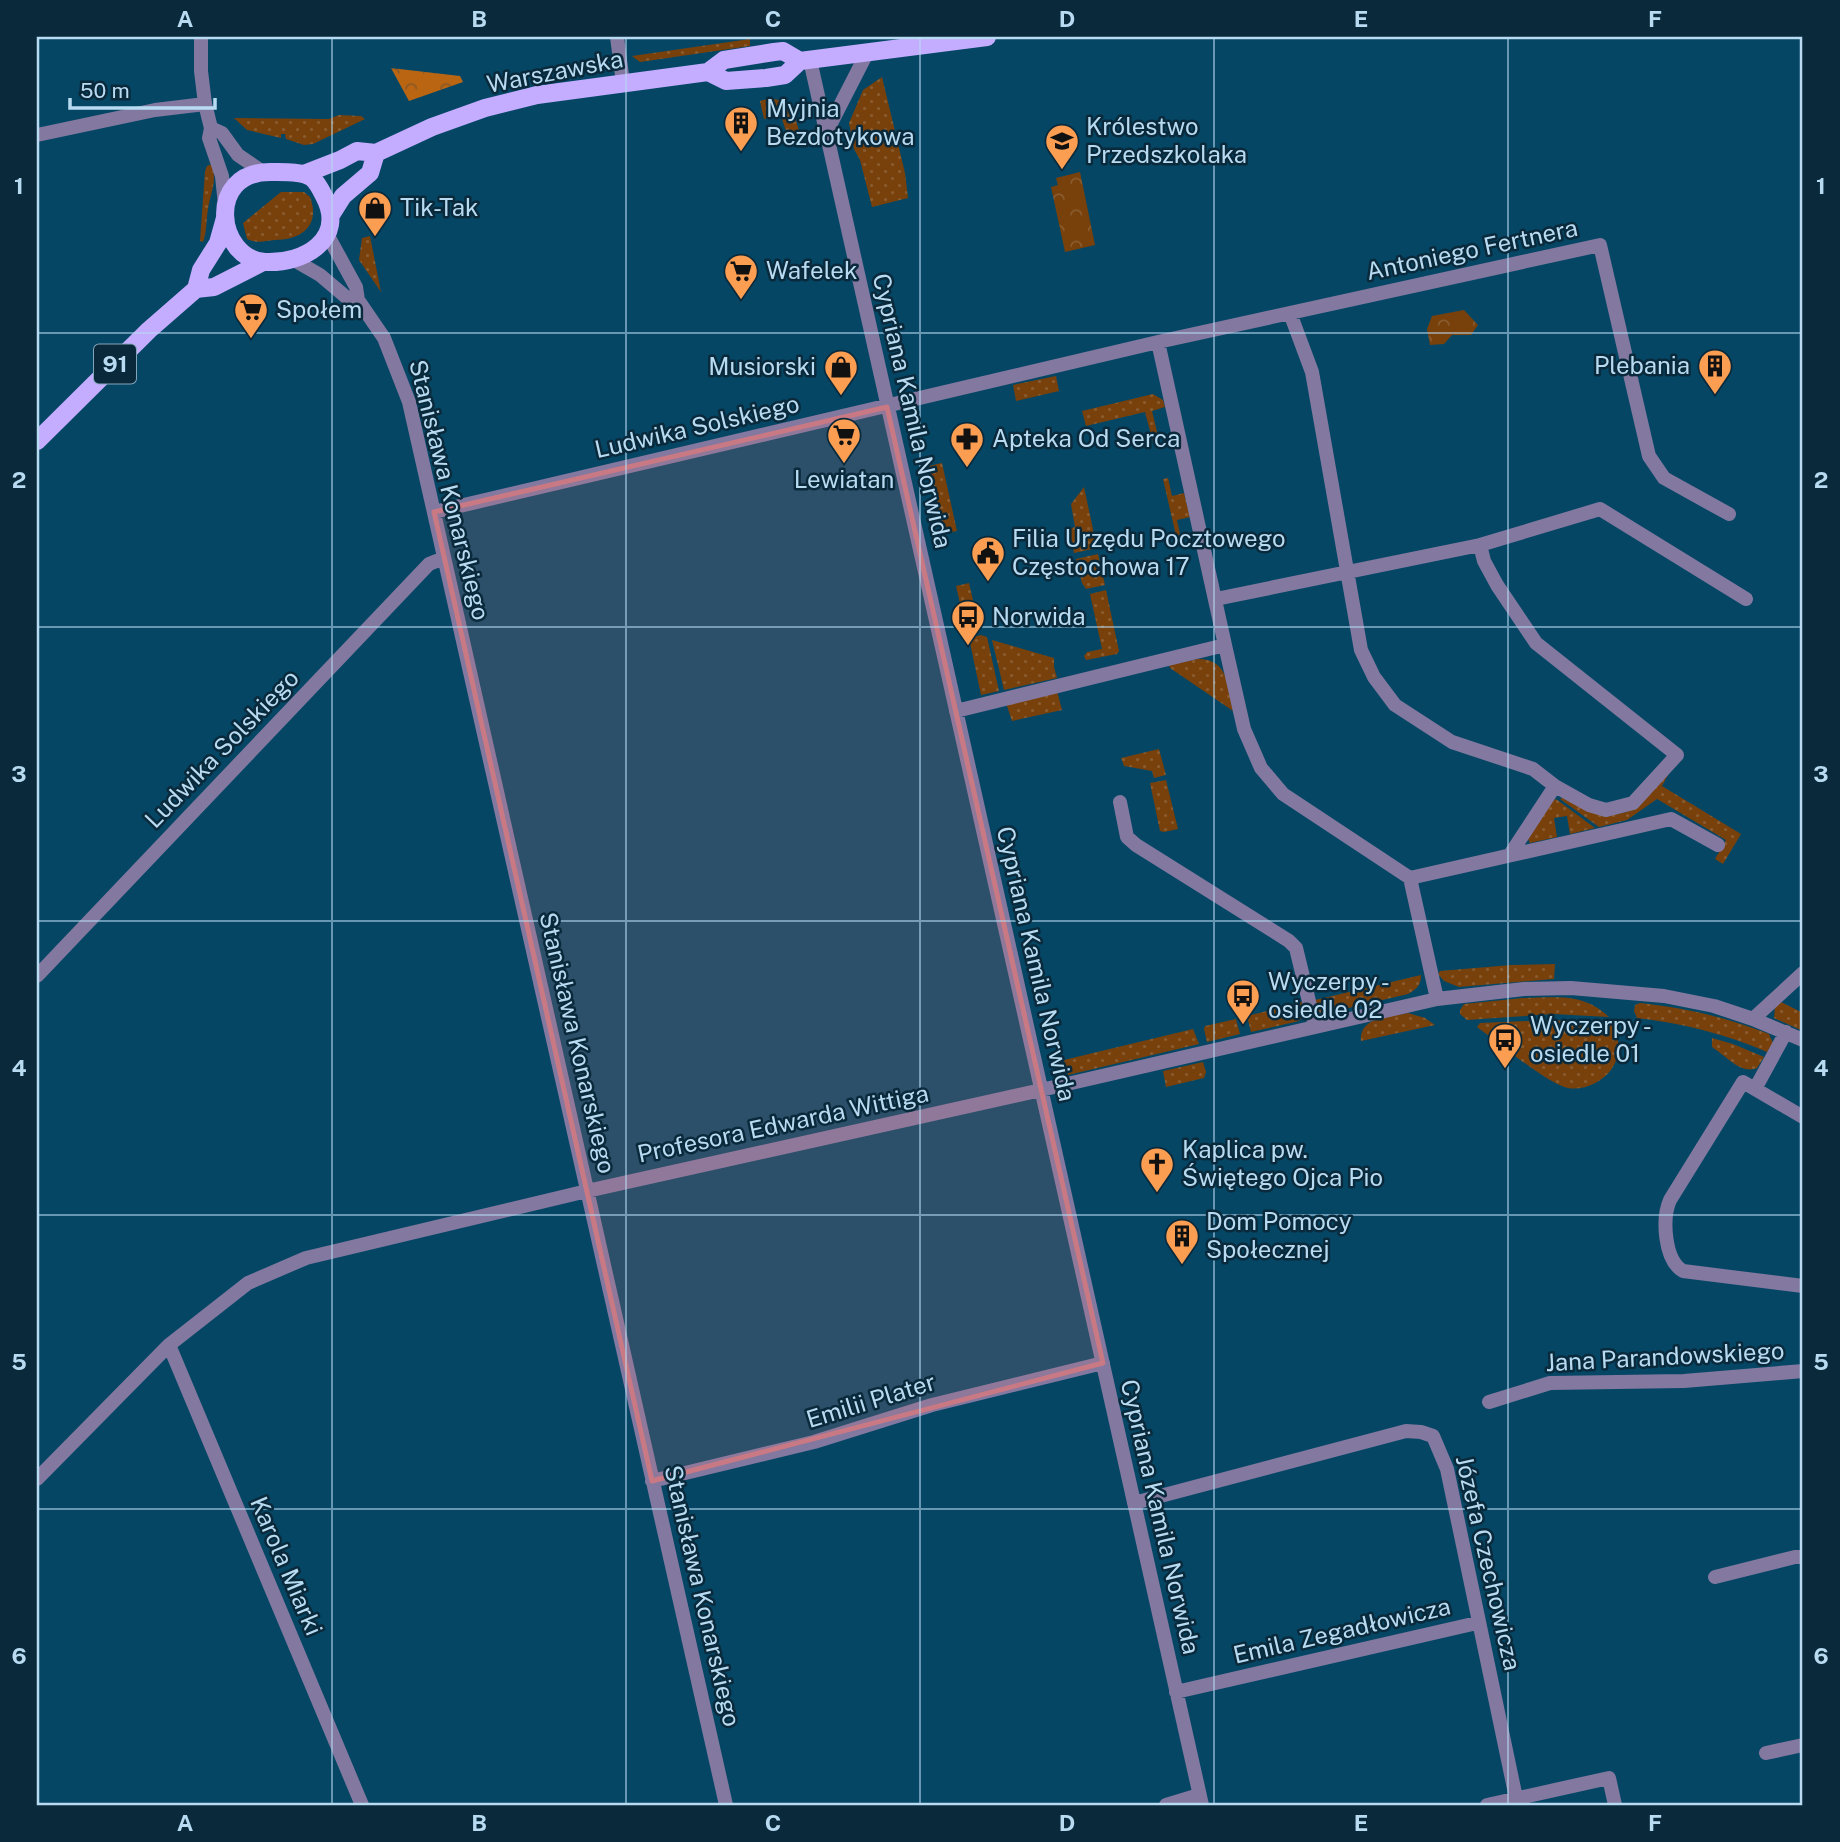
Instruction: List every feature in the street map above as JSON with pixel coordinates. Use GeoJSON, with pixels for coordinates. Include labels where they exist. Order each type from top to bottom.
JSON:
{"type":"FeatureCollection","features":[{"type":"Feature","properties":{"kind":"main road"},"geometry":{"type":"LineString","coordinates":[[805,61],[987,37]]}},
{"type":"Feature","properties":{"kind":"main road","name":"Warszawska"},"geometry":{"type":"LineString","coordinates":[[304,174],[357,151],[376,153],[432,127],[485,108],[537,95],[709,72],[726,81],[765,78],[785,75],[805,61]]}},
{"type":"Feature","properties":{"kind":"main road"},"geometry":{"type":"LineString","coordinates":[[294,260],[314,250],[327,234],[331,215],[343,196],[370,173],[376,153]]}},
{"type":"Feature","properties":{"kind":"main road"},"geometry":{"type":"LineString","coordinates":[[263,172],[304,174],[313,178],[321,189],[331,215]]}},
{"type":"Feature","properties":{"kind":"main road","name":"91"},"geometry":{"type":"LineString","coordinates":[[37,441],[149,330],[196,289],[201,270],[218,243],[231,192],[243,178],[252,173],[263,172]]}},
{"type":"Feature","properties":{"kind":"main road"},"geometry":{"type":"LineString","coordinates":[[225,211],[234,241],[242,251],[263,262]]}},
{"type":"Feature","properties":{"kind":"main road","name":"91"},"geometry":{"type":"LineString","coordinates":[[196,289],[214,287],[263,262],[294,260]]}},
{"type":"Feature","properties":{"kind":"street"},"geometry":{"type":"LineString","coordinates":[[201,37],[201,71],[211,128],[209,138],[222,176],[225,211]]}},
{"type":"Feature","properties":{"kind":"street"},"geometry":{"type":"LineString","coordinates":[[617,37],[623,83]]}},
{"type":"Feature","properties":{"kind":"street"},"geometry":{"type":"LineString","coordinates":[[826,132],[867,53]]}},
{"type":"Feature","properties":{"kind":"street","name":"Cypriana Kamila Norwida"},"geometry":{"type":"LineString","coordinates":[[805,61],[826,132],[1201,1800]]}},
{"type":"Feature","properties":{"kind":"street"},"geometry":{"type":"LineString","coordinates":[[37,135],[141,112],[205,104]]}},
{"type":"Feature","properties":{"kind":"street"},"geometry":{"type":"LineString","coordinates":[[211,128],[222,134],[239,155],[263,172]]}},
{"type":"Feature","properties":{"kind":"street","name":"Stanisława Konarskiego"},"geometry":{"type":"LineString","coordinates":[[327,234],[356,287],[358,300],[384,338],[401,378],[434,512],[726,1805]]}},
{"type":"Feature","properties":{"kind":"street","name":"Antoniego Fertnera"},"geometry":{"type":"LineString","coordinates":[[887,407],[1158,342],[1601,245],[1649,456],[1664,478],[1729,514]]}},
{"type":"Feature","properties":{"kind":"street","name":"Stanisława Konarskiego"},"geometry":{"type":"LineString","coordinates":[[294,260],[320,275],[346,297],[358,300]]}},
{"type":"Feature","properties":{"kind":"street"},"geometry":{"type":"LineString","coordinates":[[1290,313],[1311,372],[1361,650],[1374,677],[1395,705],[1452,742],[1533,769],[1555,786],[1589,805],[1606,810],[1633,803],[1677,755],[1536,643],[1497,585],[1484,561],[1480,545]]}},
{"type":"Feature","properties":{"kind":"street"},"geometry":{"type":"LineString","coordinates":[[1158,342],[1244,729],[1261,768],[1283,794],[1410,878],[1437,999]]}},
{"type":"Feature","properties":{"kind":"street","name":"Ludwika Solskiego"},"geometry":{"type":"LineString","coordinates":[[434,512],[887,407]]}},
{"type":"Feature","properties":{"kind":"street"},"geometry":{"type":"LineString","coordinates":[[1216,598],[1480,545],[1601,509],[1746,599]]}},
{"type":"Feature","properties":{"kind":"street","name":"Ludwika Solskiego"},"geometry":{"type":"LineString","coordinates":[[37,976],[429,564],[444,558]]}},
{"type":"Feature","properties":{"kind":"street"},"geometry":{"type":"LineString","coordinates":[[956,711],[1225,645]]}},
{"type":"Feature","properties":{"kind":"street"},"geometry":{"type":"LineString","coordinates":[[1511,853],[1555,786]]}},
{"type":"Feature","properties":{"kind":"street"},"geometry":{"type":"LineString","coordinates":[[1120,802],[1127,836],[1136,845],[1296,948],[1315,1026]]}},
{"type":"Feature","properties":{"kind":"street"},"geometry":{"type":"LineString","coordinates":[[1410,878],[1511,853],[1671,819],[1718,845]]}},
{"type":"Feature","properties":{"kind":"street"},"geometry":{"type":"LineString","coordinates":[[1754,1018],[1803,973]]}},
{"type":"Feature","properties":{"kind":"street","name":"Profesora Edwarda Wittiga"},"geometry":{"type":"LineString","coordinates":[[37,1479],[169,1345],[248,1283],[306,1258],[587,1191],[1437,999],[1524,989],[1571,988],[1664,996],[1714,1006],[1754,1018],[1803,1040]]}},
{"type":"Feature","properties":{"kind":"street"},"geometry":{"type":"LineString","coordinates":[[1755,1089],[1786,1032]]}},
{"type":"Feature","properties":{"kind":"street"},"geometry":{"type":"LineString","coordinates":[[1803,1117],[1744,1082],[1670,1200],[1665,1213],[1665,1231],[1673,1260],[1676,1267],[1683,1271],[1803,1286]]}},
{"type":"Feature","properties":{"kind":"street","name":"Karola Miarki"},"geometry":{"type":"LineString","coordinates":[[169,1345],[362,1805]]}},
{"type":"Feature","properties":{"kind":"street","name":"Emilii Plater"},"geometry":{"type":"LineString","coordinates":[[652,1481],[814,1442],[932,1405],[1102,1363]]}},
{"type":"Feature","properties":{"kind":"street","name":"Jana Parandowskiego"},"geometry":{"type":"LineString","coordinates":[[1489,1402],[1550,1383],[1684,1381],[1803,1371]]}},
{"type":"Feature","properties":{"kind":"street","name":"Józefa Czechowicza"},"geometry":{"type":"LineString","coordinates":[[1134,1503],[1406,1431],[1433,1436],[1447,1469],[1516,1798]]}},
{"type":"Feature","properties":{"kind":"street"},"geometry":{"type":"LineString","coordinates":[[1715,1577],[1803,1557]]}},
{"type":"Feature","properties":{"kind":"street","name":"Emila Zegadłowicza"},"geometry":{"type":"LineString","coordinates":[[1177,1692],[1478,1623]]}},
{"type":"Feature","properties":{"kind":"street"},"geometry":{"type":"LineString","coordinates":[[1766,1753],[1803,1745]]}},
{"type":"Feature","properties":{"kind":"street"},"geometry":{"type":"LineString","coordinates":[[1487,1805],[1609,1778],[1615,1805]]}},
{"type":"Feature","properties":{"kind":"street"},"geometry":{"type":"LineString","coordinates":[[1166,1805],[1201,1800]]}},
{"type":"Feature","properties":{"kind":"highlighted area"},"geometry":{"type":"Polygon","coordinates":[[[887,407],[1103,1363],[652,1481],[434,512],[887,407]]]}},
{"type":"Feature","properties":{"kind":"green space"},"geometry":{"type":"Polygon","coordinates":[[[750,39],[750,46],[640,62],[632,56],[750,39]]]}},
{"type":"Feature","properties":{"kind":"green space"},"geometry":{"type":"Polygon","coordinates":[[[391,68],[460,76],[463,82],[409,101],[391,68]]]}},
{"type":"Feature","properties":{"kind":"green space"},"geometry":{"type":"Polygon","coordinates":[[[882,77],[905,173],[908,198],[872,207],[849,123],[863,90],[882,77]]]}},
{"type":"Feature","properties":{"kind":"green space"},"geometry":{"type":"Polygon","coordinates":[[[770,98],[783,101],[792,107],[800,134],[786,131],[781,116],[764,119],[760,101],[770,98]]]}},
{"type":"Feature","properties":{"kind":"green space"},"geometry":{"type":"Polygon","coordinates":[[[339,115],[361,116],[365,119],[313,144],[304,145],[286,139],[285,134],[281,134],[281,138],[247,130],[234,118],[329,119],[339,115]]]}},
{"type":"Feature","properties":{"kind":"green space"},"geometry":{"type":"Polygon","coordinates":[[[212,164],[214,182],[203,242],[200,241],[205,171],[207,166],[212,164]]]}},
{"type":"Feature","properties":{"kind":"green space"},"geometry":{"type":"Polygon","coordinates":[[[1080,172],[1095,245],[1065,252],[1051,187],[1058,185],[1056,178],[1080,172]]]}},
{"type":"Feature","properties":{"kind":"green space"},"geometry":{"type":"Polygon","coordinates":[[[281,192],[304,192],[310,197],[313,207],[311,223],[293,237],[258,242],[247,239],[243,223],[281,192]]]}},
{"type":"Feature","properties":{"kind":"green space"},"geometry":{"type":"Polygon","coordinates":[[[370,236],[381,292],[359,260],[362,238],[370,236]]]}},
{"type":"Feature","properties":{"kind":"green space"},"geometry":{"type":"Polygon","coordinates":[[[1464,310],[1478,325],[1471,335],[1452,335],[1444,344],[1430,345],[1427,329],[1432,316],[1464,310]]]}},
{"type":"Feature","properties":{"kind":"green space"},"geometry":{"type":"Polygon","coordinates":[[[1056,376],[1059,391],[1016,401],[1013,385],[1056,376]]]}},
{"type":"Feature","properties":{"kind":"green space"},"geometry":{"type":"Polygon","coordinates":[[[1153,394],[1163,400],[1165,407],[1152,411],[1159,440],[1153,442],[1145,412],[1086,426],[1082,411],[1153,394]]]}},
{"type":"Feature","properties":{"kind":"green space"},"geometry":{"type":"Polygon","coordinates":[[[942,463],[957,531],[944,534],[929,466],[942,463]]]}},
{"type":"Feature","properties":{"kind":"green space"},"geometry":{"type":"Polygon","coordinates":[[[1168,478],[1172,496],[1184,493],[1190,517],[1177,520],[1181,539],[1177,540],[1163,479],[1168,478]]]}},
{"type":"Feature","properties":{"kind":"green space"},"geometry":{"type":"Polygon","coordinates":[[[1084,487],[1097,548],[1074,553],[1069,529],[1075,527],[1071,504],[1084,487]]]}},
{"type":"Feature","properties":{"kind":"green space"},"geometry":{"type":"Polygon","coordinates":[[[1098,554],[1105,585],[1086,589],[1076,559],[1098,554]]]}},
{"type":"Feature","properties":{"kind":"green space"},"geometry":{"type":"Polygon","coordinates":[[[969,583],[979,626],[966,629],[956,586],[969,583]]]}},
{"type":"Feature","properties":{"kind":"green space"},"geometry":{"type":"Polygon","coordinates":[[[1106,590],[1119,651],[1117,654],[1086,660],[1084,656],[1087,652],[1102,649],[1090,594],[1106,590]]]}},
{"type":"Feature","properties":{"kind":"green space"},"geometry":{"type":"Polygon","coordinates":[[[981,635],[987,637],[999,691],[981,695],[969,638],[981,635]]]}},
{"type":"Feature","properties":{"kind":"green space"},"geometry":{"type":"Polygon","coordinates":[[[992,640],[1054,658],[1057,678],[1004,690],[992,640]]]}},
{"type":"Feature","properties":{"kind":"green space"},"geometry":{"type":"Polygon","coordinates":[[[1198,659],[1208,660],[1221,669],[1228,684],[1233,711],[1169,665],[1198,659]]]}},
{"type":"Feature","properties":{"kind":"green space"},"geometry":{"type":"Polygon","coordinates":[[[1057,691],[1062,710],[1012,721],[1006,703],[1057,691]]]}},
{"type":"Feature","properties":{"kind":"green space"},"geometry":{"type":"Polygon","coordinates":[[[1159,749],[1166,775],[1154,778],[1152,771],[1124,766],[1121,758],[1159,749]]]}},
{"type":"Feature","properties":{"kind":"green space"},"geometry":{"type":"Polygon","coordinates":[[[1666,775],[1662,786],[1741,834],[1723,864],[1715,859],[1726,840],[1657,799],[1627,820],[1599,827],[1560,799],[1564,797],[1605,814],[1622,813],[1631,810],[1666,775]]]}},
{"type":"Feature","properties":{"kind":"green space"},"geometry":{"type":"Polygon","coordinates":[[[1166,780],[1178,829],[1164,832],[1160,831],[1150,783],[1166,780]]]}},
{"type":"Feature","properties":{"kind":"green space"},"geometry":{"type":"Polygon","coordinates":[[[1556,799],[1595,828],[1570,834],[1567,816],[1554,818],[1557,837],[1530,843],[1528,839],[1550,803],[1556,799]]]}},
{"type":"Feature","properties":{"kind":"green space"},"geometry":{"type":"Polygon","coordinates":[[[1555,964],[1554,979],[1459,987],[1444,981],[1438,974],[1440,971],[1555,964]]]}},
{"type":"Feature","properties":{"kind":"green space"},"geometry":{"type":"Polygon","coordinates":[[[1421,975],[1418,986],[1408,994],[1323,1014],[1317,1011],[1315,1000],[1421,975]]]}},
{"type":"Feature","properties":{"kind":"green space"},"geometry":{"type":"Polygon","coordinates":[[[1558,997],[1579,1000],[1589,1003],[1609,1017],[1553,1014],[1467,1020],[1460,1014],[1464,1004],[1558,997]]]}},
{"type":"Feature","properties":{"kind":"green space"},"geometry":{"type":"Polygon","coordinates":[[[1302,1002],[1305,1013],[1299,1021],[1251,1032],[1247,1016],[1302,1002]]]}},
{"type":"Feature","properties":{"kind":"green space"},"geometry":{"type":"Polygon","coordinates":[[[1781,1002],[1803,1013],[1803,1031],[1774,1018],[1775,1007],[1781,1002]]]}},
{"type":"Feature","properties":{"kind":"green space"},"geometry":{"type":"Polygon","coordinates":[[[1640,1003],[1721,1018],[1769,1034],[1773,1043],[1767,1052],[1704,1030],[1637,1018],[1635,1005],[1640,1003]]]}},
{"type":"Feature","properties":{"kind":"green space"},"geometry":{"type":"Polygon","coordinates":[[[1408,1013],[1425,1018],[1435,1025],[1361,1041],[1365,1027],[1370,1023],[1384,1017],[1408,1013]]]}},
{"type":"Feature","properties":{"kind":"green space"},"geometry":{"type":"Polygon","coordinates":[[[1236,1019],[1240,1034],[1207,1042],[1205,1026],[1236,1019]]]}},
{"type":"Feature","properties":{"kind":"green space"},"geometry":{"type":"Polygon","coordinates":[[[1552,1020],[1613,1023],[1618,1053],[1611,1070],[1586,1087],[1568,1088],[1536,1071],[1477,1027],[1480,1023],[1552,1020]]]}},
{"type":"Feature","properties":{"kind":"green space"},"geometry":{"type":"Polygon","coordinates":[[[1193,1029],[1199,1044],[1068,1075],[1064,1060],[1193,1029]]]}},
{"type":"Feature","properties":{"kind":"green space"},"geometry":{"type":"Polygon","coordinates":[[[1712,1038],[1764,1057],[1757,1068],[1739,1067],[1712,1047],[1712,1038]]]}},
{"type":"Feature","properties":{"kind":"green space"},"geometry":{"type":"Polygon","coordinates":[[[1203,1062],[1206,1072],[1204,1078],[1166,1087],[1163,1071],[1203,1062]]]}},
{"type":"Feature","properties":{"kind":"place","name":"Myjnia Bezdotykowa"},"geometry":{"type":"Point","coordinates":[741,153]}},
{"type":"Feature","properties":{"kind":"place","name":"Królestwo Przedszkolaka"},"geometry":{"type":"Point","coordinates":[1062,171]}},
{"type":"Feature","properties":{"kind":"place","name":"Tik-Tak"},"geometry":{"type":"Point","coordinates":[375,238]}},
{"type":"Feature","properties":{"kind":"place","name":"Wafelek"},"geometry":{"type":"Point","coordinates":[741,301]}},
{"type":"Feature","properties":{"kind":"place","name":"Społem"},"geometry":{"type":"Point","coordinates":[251,340]}},
{"type":"Feature","properties":{"kind":"place","name":"Plebania"},"geometry":{"type":"Point","coordinates":[1715,396]}},
{"type":"Feature","properties":{"kind":"place","name":"Musiorski"},"geometry":{"type":"Point","coordinates":[841,397]}},
{"type":"Feature","properties":{"kind":"place","name":"Lewiatan"},"geometry":{"type":"Point","coordinates":[844,465]}},
{"type":"Feature","properties":{"kind":"place","name":"Apteka Od Serca"},"geometry":{"type":"Point","coordinates":[967,469]}},
{"type":"Feature","properties":{"kind":"place","name":"Filia Urzędu Pocztowego Częstochowa 17"},"geometry":{"type":"Point","coordinates":[988,583]}},
{"type":"Feature","properties":{"kind":"place","name":"Norwida"},"geometry":{"type":"Point","coordinates":[968,647]}},
{"type":"Feature","properties":{"kind":"place","name":"Wyczerpy - osiedle 02"},"geometry":{"type":"Point","coordinates":[1243,1026]}},
{"type":"Feature","properties":{"kind":"place","name":"Wyczerpy - osiedle 01"},"geometry":{"type":"Point","coordinates":[1505,1070]}},
{"type":"Feature","properties":{"kind":"place","name":"Kaplica pw. Świętego Ojca Pio"},"geometry":{"type":"Point","coordinates":[1157,1194]}},
{"type":"Feature","properties":{"kind":"place","name":"Dom Pomocy Społecznej"},"geometry":{"type":"Point","coordinates":[1182,1266]}}]}
